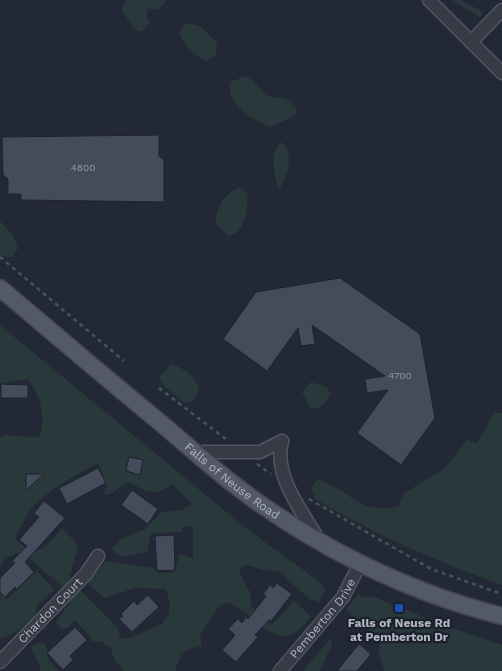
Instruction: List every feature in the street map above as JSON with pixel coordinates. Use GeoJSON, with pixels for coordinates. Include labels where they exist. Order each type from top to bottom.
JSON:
{"type":"FeatureCollection","features":[{"type":"Feature","properties":{"kind":"main road","name":"Falls of Neuse Road"},"geometry":{"type":"LineString","coordinates":[[0,288],[233,483],[318,539],[361,562],[431,593],[502,616]]}},
{"type":"Feature","properties":{"kind":"street"},"geometry":{"type":"LineString","coordinates":[[429,0],[502,73]]}},
{"type":"Feature","properties":{"kind":"street"},"geometry":{"type":"LineString","coordinates":[[471,42],[502,10]]}},
{"type":"Feature","properties":{"kind":"street"},"geometry":{"type":"LineString","coordinates":[[195,452],[260,452],[282,442],[280,460],[283,476],[318,539]]}},
{"type":"Feature","properties":{"kind":"street","name":"Chardon Court"},"geometry":{"type":"LineString","coordinates":[[0,662],[86,574],[98,556]]}},
{"type":"Feature","properties":{"kind":"street","name":"Pemberton Drive"},"geometry":{"type":"LineString","coordinates":[[280,671],[343,598],[361,562]]}},
{"type":"Feature","properties":{"kind":"street"},"geometry":{"type":"LineString","coordinates":[[0,662],[9,671]]}},
{"type":"Feature","properties":{"kind":"path"},"geometry":{"type":"LineString","coordinates":[[0,257],[124,361]]}},
{"type":"Feature","properties":{"kind":"path"},"geometry":{"type":"LineString","coordinates":[[159,388],[230,442]]}},
{"type":"Feature","properties":{"kind":"path"},"geometry":{"type":"LineString","coordinates":[[255,462],[276,478]]}},
{"type":"Feature","properties":{"kind":"path"},"geometry":{"type":"LineString","coordinates":[[305,497],[431,569],[502,594]]}},
{"type":"Feature","properties":{"kind":"shaded area"},"geometry":{"type":"Polygon","coordinates":[[[126,0],[165,0],[165,3],[157,10],[148,9],[147,18],[150,21],[142,32],[134,29],[121,9],[126,0]]]}},
{"type":"Feature","properties":{"kind":"shaded area"},"geometry":{"type":"Polygon","coordinates":[[[452,0],[460,0],[482,11],[481,18],[452,0]]]}},
{"type":"Feature","properties":{"kind":"shaded area"},"geometry":{"type":"Polygon","coordinates":[[[187,23],[200,26],[217,43],[216,54],[207,61],[190,50],[181,37],[179,32],[187,23]]]}},
{"type":"Feature","properties":{"kind":"shaded area"},"geometry":{"type":"Polygon","coordinates":[[[246,76],[267,95],[288,100],[296,107],[297,112],[293,117],[270,127],[249,116],[235,103],[230,90],[230,82],[246,76]]]}},
{"type":"Feature","properties":{"kind":"shaded area"},"geometry":{"type":"Polygon","coordinates":[[[281,142],[288,152],[289,165],[279,190],[273,159],[274,153],[281,142]]]}},
{"type":"Feature","properties":{"kind":"shaded area"},"geometry":{"type":"Polygon","coordinates":[[[240,187],[248,195],[246,214],[239,230],[228,236],[216,224],[217,212],[226,197],[240,187]]]}},
{"type":"Feature","properties":{"kind":"shaded area"},"geometry":{"type":"Polygon","coordinates":[[[0,221],[13,235],[18,248],[13,257],[4,257],[0,254],[0,221]]]}},
{"type":"Feature","properties":{"kind":"shaded area"},"geometry":{"type":"Polygon","coordinates":[[[0,325],[247,529],[320,582],[325,589],[320,602],[309,599],[279,571],[263,570],[247,565],[240,568],[240,574],[250,592],[251,606],[272,625],[294,601],[311,616],[300,629],[289,635],[280,636],[270,632],[227,602],[215,612],[200,634],[202,646],[189,649],[181,655],[175,671],[124,671],[114,659],[111,648],[102,642],[92,641],[75,620],[67,628],[61,629],[56,622],[77,592],[81,591],[118,628],[120,638],[130,638],[162,624],[169,614],[170,605],[166,589],[135,588],[105,598],[88,584],[106,561],[153,568],[159,573],[175,572],[179,554],[193,558],[193,531],[190,526],[183,526],[181,532],[151,534],[147,552],[121,557],[111,549],[121,539],[145,529],[161,512],[182,510],[192,504],[172,484],[159,492],[146,491],[128,482],[111,494],[103,494],[107,485],[98,463],[63,483],[38,502],[30,511],[15,539],[32,553],[46,546],[62,528],[79,546],[64,588],[23,553],[9,556],[0,567],[0,438],[3,435],[39,437],[42,414],[36,392],[28,379],[0,384],[0,325]]]}},
{"type":"Feature","properties":{"kind":"shaded area"},"geometry":{"type":"Polygon","coordinates":[[[171,364],[184,370],[196,382],[198,391],[193,402],[183,402],[159,378],[171,364]]]}},
{"type":"Feature","properties":{"kind":"shaded area"},"geometry":{"type":"Polygon","coordinates":[[[311,382],[325,386],[331,393],[324,404],[318,409],[310,407],[302,392],[311,382]]]}},
{"type":"Feature","properties":{"kind":"shaded area"},"geometry":{"type":"Polygon","coordinates":[[[494,413],[502,413],[502,585],[406,546],[360,524],[315,499],[311,488],[318,479],[365,505],[375,508],[399,506],[403,494],[445,468],[467,440],[477,443],[494,413]]]}},
{"type":"Feature","properties":{"kind":"shaded area"},"geometry":{"type":"Polygon","coordinates":[[[37,571],[55,590],[39,603],[34,617],[15,633],[0,639],[0,592],[7,599],[37,571]]]}},
{"type":"Feature","properties":{"kind":"shaded area"},"geometry":{"type":"Polygon","coordinates":[[[359,593],[362,597],[374,597],[443,625],[502,645],[502,671],[384,671],[379,653],[380,641],[346,610],[359,593]]]}},
{"type":"Feature","properties":{"kind":"shaded area"},"geometry":{"type":"Polygon","coordinates":[[[331,638],[332,644],[320,671],[303,671],[331,638]]]}},
{"type":"Feature","properties":{"kind":"shaded area"},"geometry":{"type":"Polygon","coordinates":[[[45,643],[49,660],[59,671],[40,671],[31,646],[45,643]]]}},
{"type":"Feature","properties":{"kind":"building"},"geometry":{"type":"Polygon","coordinates":[[[159,135],[159,156],[164,160],[164,202],[21,200],[21,194],[8,194],[8,179],[3,175],[2,137],[159,135]]]}},
{"type":"Feature","properties":{"kind":"building"},"geometry":{"type":"Polygon","coordinates":[[[340,278],[420,334],[435,418],[401,465],[357,433],[388,390],[367,393],[365,379],[385,376],[312,325],[315,344],[301,346],[298,328],[267,371],[223,339],[256,292],[340,278]]]}},
{"type":"Feature","properties":{"kind":"building"},"geometry":{"type":"Polygon","coordinates":[[[1,384],[28,385],[28,398],[1,398],[1,384]]]}},
{"type":"Feature","properties":{"kind":"building"},"geometry":{"type":"Polygon","coordinates":[[[129,457],[143,460],[140,475],[126,471],[129,457]]]}},
{"type":"Feature","properties":{"kind":"building"},"geometry":{"type":"Polygon","coordinates":[[[98,468],[106,483],[67,504],[59,488],[98,468]]]}},
{"type":"Feature","properties":{"kind":"building"},"geometry":{"type":"Polygon","coordinates":[[[26,474],[44,474],[26,490],[26,474]]]}},
{"type":"Feature","properties":{"kind":"building"},"geometry":{"type":"Polygon","coordinates":[[[132,490],[158,509],[148,524],[121,505],[132,490]]]}},
{"type":"Feature","properties":{"kind":"building"},"geometry":{"type":"Polygon","coordinates":[[[44,501],[65,518],[25,562],[34,572],[17,589],[15,587],[5,597],[0,592],[0,578],[15,563],[12,561],[27,546],[19,540],[39,517],[34,513],[44,501]]]}},
{"type":"Feature","properties":{"kind":"building"},"geometry":{"type":"Polygon","coordinates":[[[174,535],[175,570],[157,571],[155,536],[174,535]]]}},
{"type":"Feature","properties":{"kind":"building"},"geometry":{"type":"Polygon","coordinates":[[[277,583],[292,594],[271,621],[269,620],[255,635],[258,637],[236,662],[222,650],[235,635],[228,629],[238,619],[242,623],[246,617],[248,619],[266,596],[263,594],[270,585],[273,588],[277,583]]]}},
{"type":"Feature","properties":{"kind":"building"},"geometry":{"type":"Polygon","coordinates":[[[148,595],[159,607],[132,632],[119,619],[123,616],[121,614],[134,601],[137,605],[148,595]]]}},
{"type":"Feature","properties":{"kind":"building"},"geometry":{"type":"Polygon","coordinates":[[[75,627],[87,640],[70,656],[73,660],[63,670],[47,653],[75,627]]]}},
{"type":"Feature","properties":{"kind":"building"},"geometry":{"type":"Polygon","coordinates":[[[359,644],[371,654],[357,671],[337,671],[359,644]]]}},
{"type":"Feature","properties":{"kind":"place","name":"Falls of Neuse Rd at Pemberton Dr"},"geometry":{"type":"Point","coordinates":[399,608]}}]}
